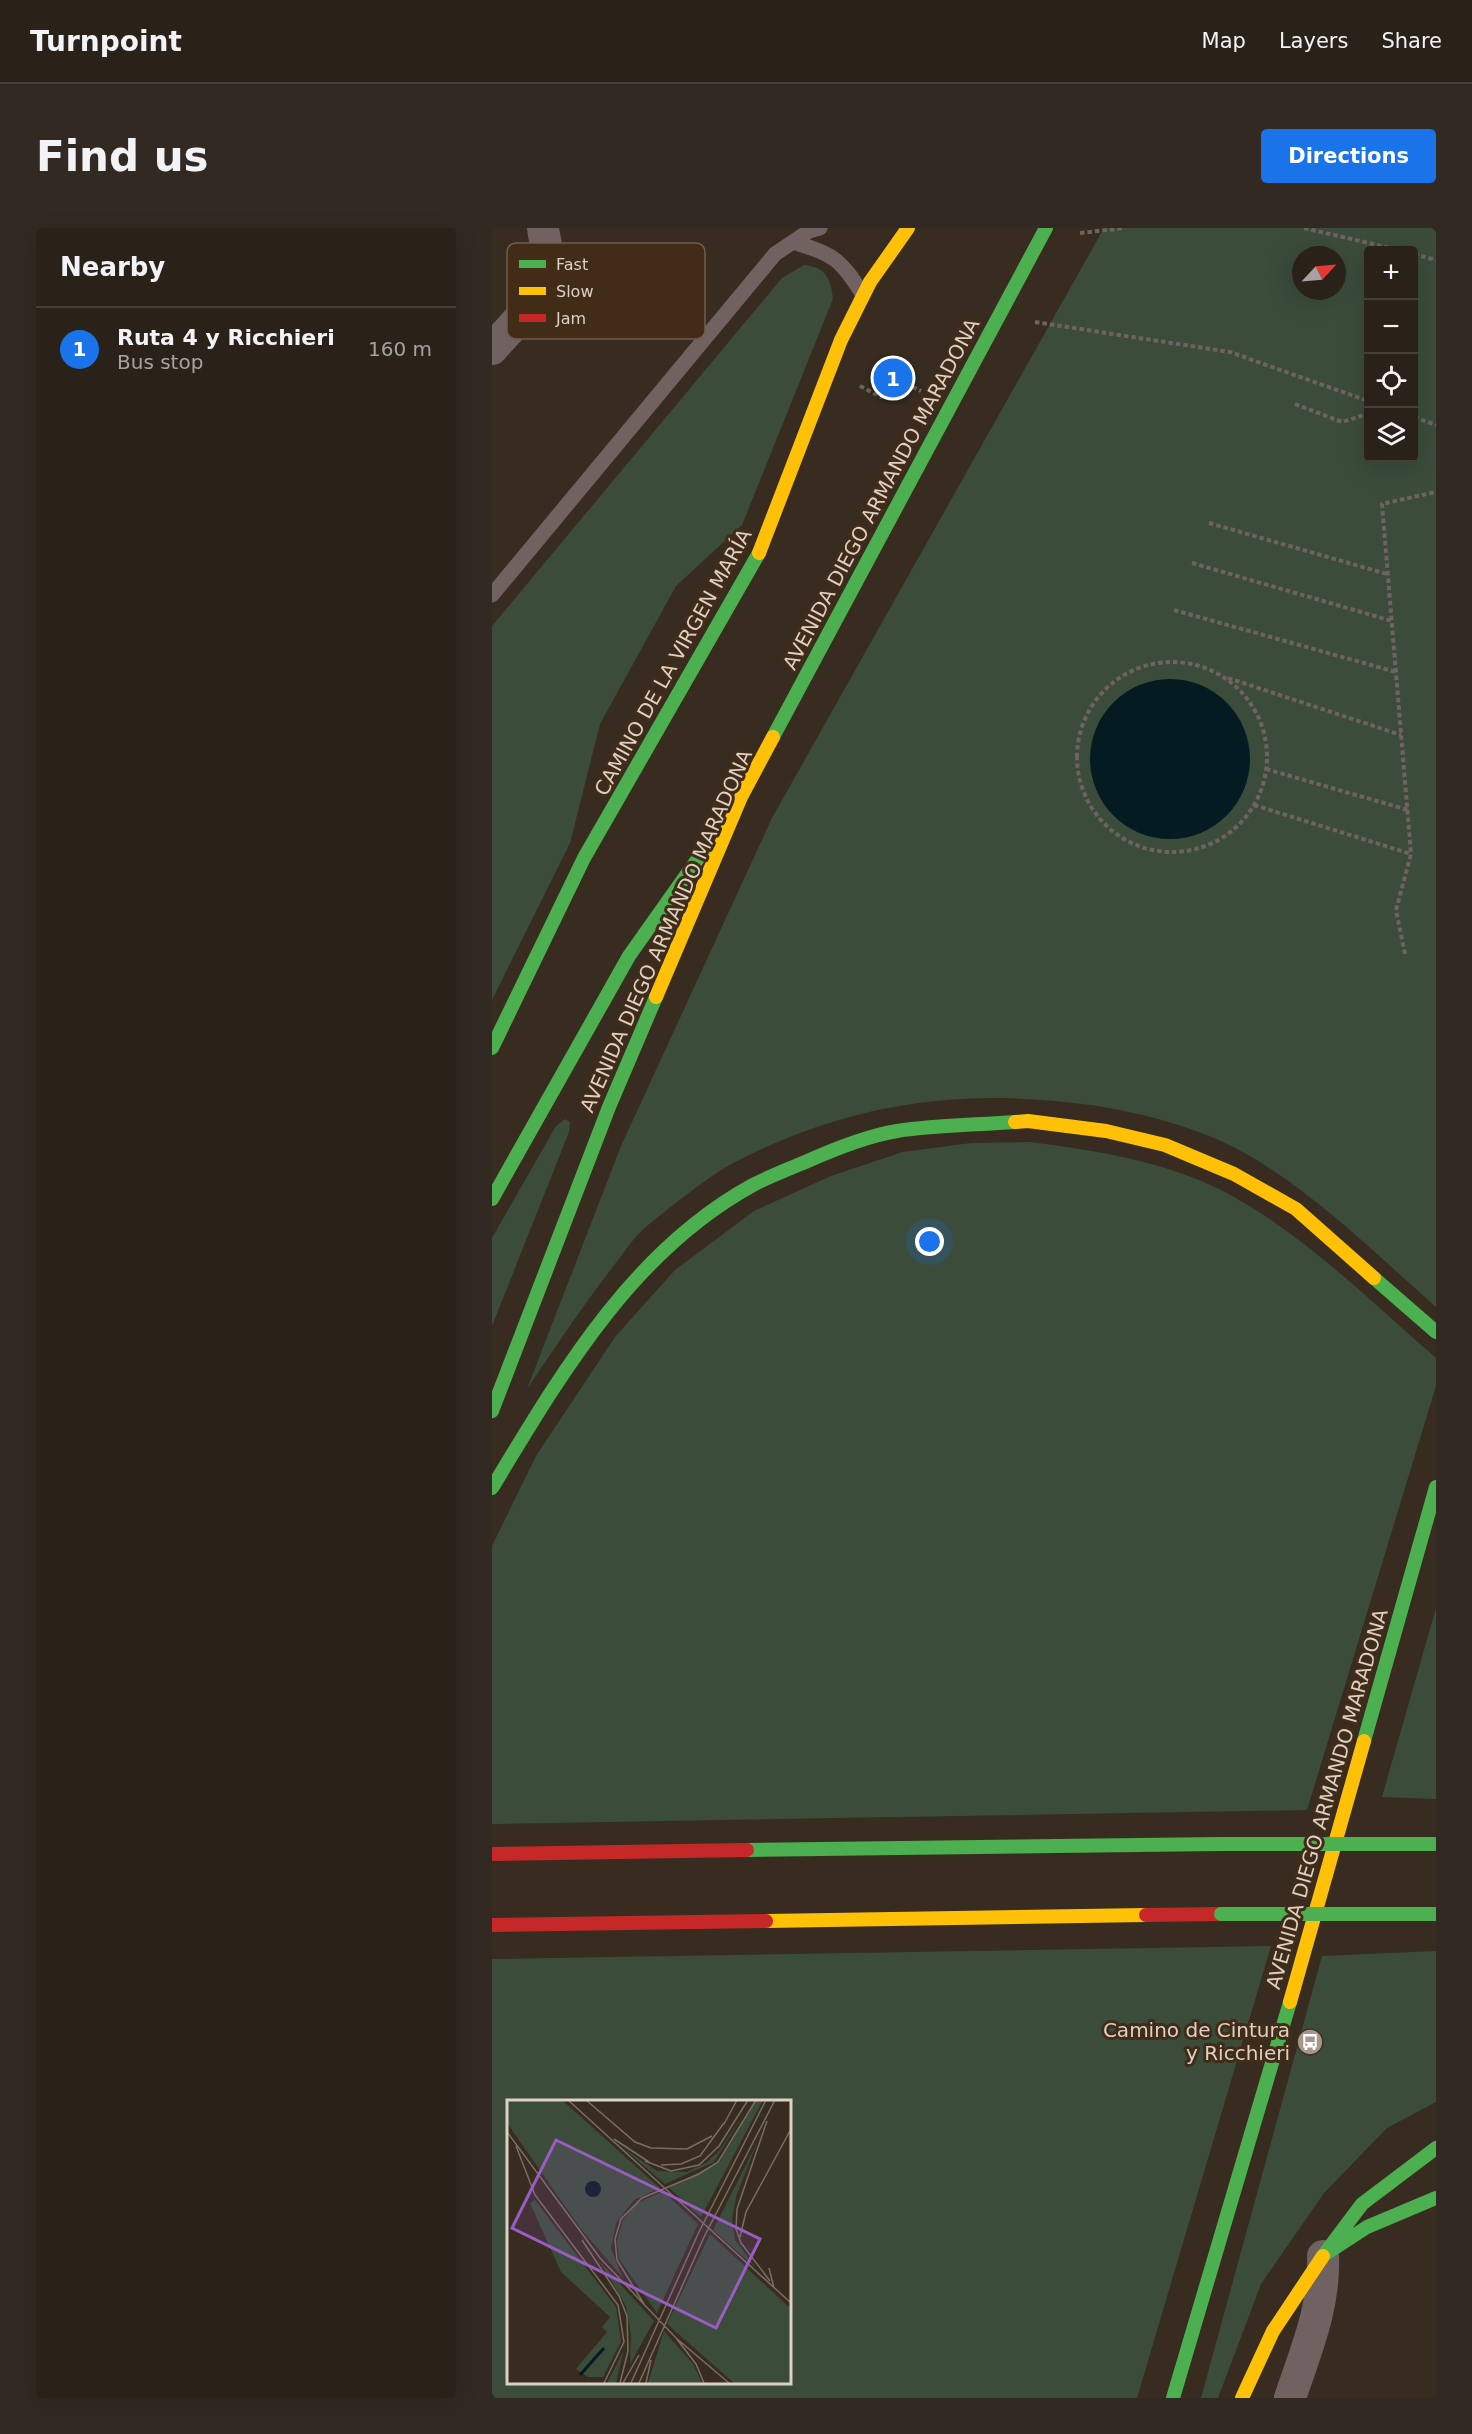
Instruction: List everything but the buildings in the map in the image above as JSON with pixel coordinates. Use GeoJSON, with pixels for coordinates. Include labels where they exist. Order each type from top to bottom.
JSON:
{"type":"FeatureCollection","features":[{"type":"Feature","properties":{"kind":"main road","name":"CAMINO DE LA VIRGEN MARÍA"},"geometry":{"type":"LineString","coordinates":[[492,1048],[584,858],[760,552],[829,372],[863,296],[908,228]]}},
{"type":"Feature","properties":{"kind":"main road","name":"AVENIDA DIEGO ARMANDO MARADONA"},"geometry":{"type":"LineString","coordinates":[[492,1411],[609,1107],[741,797],[1046,228]]}},
{"type":"Feature","properties":{"kind":"main road"},"geometry":{"type":"LineString","coordinates":[[492,1199],[629,957],[741,797]]}},
{"type":"Feature","properties":{"kind":"main road"},"geometry":{"type":"LineString","coordinates":[[492,1488],[562,1373],[616,1303],[656,1257],[701,1219],[753,1185],[826,1153],[896,1131],[1028,1121],[1106,1131],[1165,1145],[1234,1174],[1296,1209],[1436,1332]]}},
{"type":"Feature","properties":{"kind":"main road","name":"AVENIDA DIEGO ARMANDO MARADONA"},"geometry":{"type":"LineString","coordinates":[[1173,2398],[1280,2037],[1436,1487]]}},
{"type":"Feature","properties":{"kind":"main road"},"geometry":{"type":"LineString","coordinates":[[492,1854],[1220,1844],[1435,1844]]}},
{"type":"Feature","properties":{"kind":"main road"},"geometry":{"type":"LineString","coordinates":[[492,1925],[1221,1914],[1435,1914]]}},
{"type":"Feature","properties":{"kind":"main road"},"geometry":{"type":"LineString","coordinates":[[1242,2398],[1273,2331],[1323,2256],[1362,2204],[1436,2148]]}},
{"type":"Feature","properties":{"kind":"main road"},"geometry":{"type":"LineString","coordinates":[[1323,2256],[1367,2227],[1436,2198]]}},
{"type":"Feature","properties":{"kind":"street"},"geometry":{"type":"LineString","coordinates":[[543,228],[545,243]]}},
{"type":"Feature","properties":{"kind":"street"},"geometry":{"type":"LineString","coordinates":[[492,349],[507,331]]}},
{"type":"Feature","properties":{"kind":"street"},"geometry":{"type":"LineString","coordinates":[[1290,2398],[1318,2316],[1324,2283],[1323,2256]]}},
{"type":"Feature","properties":{"kind":"lane"},"geometry":{"type":"LineString","coordinates":[[492,595],[776,254],[820,228]]}},
{"type":"Feature","properties":{"kind":"lane"},"geometry":{"type":"LineString","coordinates":[[793,242],[825,252],[844,265],[863,296]]}},
{"type":"Feature","properties":{"kind":"path"},"geometry":{"type":"LineString","coordinates":[[1304,228],[1381,246]]}},
{"type":"Feature","properties":{"kind":"path"},"geometry":{"type":"LineString","coordinates":[[1418,255],[1436,260]]}},
{"type":"Feature","properties":{"kind":"path"},"geometry":{"type":"LineString","coordinates":[[998,316],[1230,352],[1364,400]]}},
{"type":"Feature","properties":{"kind":"path"},"geometry":{"type":"LineString","coordinates":[[829,372],[881,397],[893,378],[951,406]]}},
{"type":"Feature","properties":{"kind":"path"},"geometry":{"type":"LineString","coordinates":[[1294,404],[1342,422],[1364,415]]}},
{"type":"Feature","properties":{"kind":"path"},"geometry":{"type":"LineString","coordinates":[[1418,419],[1436,424]]}},
{"type":"Feature","properties":{"kind":"path"},"geometry":{"type":"LineString","coordinates":[[1405,954],[1396,910],[1411,854],[1382,504],[1436,492]]}},
{"type":"Feature","properties":{"kind":"path"},"geometry":{"type":"LineString","coordinates":[[1209,523],[1388,574]]}},
{"type":"Feature","properties":{"kind":"path"},"geometry":{"type":"LineString","coordinates":[[1192,563],[1392,621]]}},
{"type":"Feature","properties":{"kind":"path"},"geometry":{"type":"LineString","coordinates":[[1174,610],[1396,672]]}},
{"type":"Feature","properties":{"kind":"path"},"geometry":{"type":"LineString","coordinates":[[1224,677],[1248,698],[1263,726],[1268,757],[1262,789],[1254,805],[1247,817],[1224,838],[1195,850],[1163,853],[1132,844],[1106,826],[1087,801],[1078,771],[1078,739],[1089,710],[1108,685],[1134,669],[1165,661],[1196,664],[1224,677],[1401,735]]}},
{"type":"Feature","properties":{"kind":"path"},"geometry":{"type":"LineString","coordinates":[[1266,769],[1408,810]]}},
{"type":"Feature","properties":{"kind":"path"},"geometry":{"type":"LineString","coordinates":[[1254,805],[1411,854]]}},
{"type":"Feature","properties":{"kind":"green space"},"geometry":{"type":"Polygon","coordinates":[[[1104,228],[1436,228],[1436,1307],[1300,1189],[1250,1156],[1212,1137],[1152,1117],[1090,1105],[997,1098],[952,1100],[864,1113],[821,1126],[778,1142],[735,1162],[714,1175],[638,1234],[592,1294],[527,1389],[621,1146],[772,818],[1104,228]]]}},
{"type":"Feature","properties":{"kind":"green space"},"geometry":{"type":"Polygon","coordinates":[[[804,265],[818,268],[826,275],[833,299],[742,525],[676,586],[600,724],[570,843],[492,1000],[492,626],[782,278],[804,265]]]}},
{"type":"Feature","properties":{"kind":"green space"},"geometry":{"type":"Polygon","coordinates":[[[565,1119],[570,1122],[569,1132],[492,1326],[492,1238],[556,1126],[565,1119]]]}},
{"type":"Feature","properties":{"kind":"green space"},"geometry":{"type":"Polygon","coordinates":[[[1031,1142],[1081,1149],[1155,1165],[1179,1172],[1225,1192],[1254,1209],[1309,1248],[1436,1358],[1436,1386],[1307,1810],[492,1824],[492,1546],[536,1456],[615,1337],[675,1270],[754,1211],[831,1176],[903,1152],[971,1143],[1031,1142]]]}},
{"type":"Feature","properties":{"kind":"green space"},"geometry":{"type":"Polygon","coordinates":[[[1436,1608],[1436,1799],[1382,1797],[1436,1608]]]}},
{"type":"Feature","properties":{"kind":"green space"},"geometry":{"type":"Polygon","coordinates":[[[1271,1946],[1137,2398],[492,2398],[492,1959],[1271,1946]]]}},
{"type":"Feature","properties":{"kind":"green space"},"geometry":{"type":"Polygon","coordinates":[[[1436,1951],[1436,2102],[1387,2128],[1324,2193],[1261,2284],[1218,2398],[1201,2398],[1322,1956],[1436,1951]]]}},
{"type":"Feature","properties":{"kind":"water"},"geometry":{"type":"Polygon","coordinates":[[[1170,679],[1186,680],[1201,685],[1215,692],[1227,702],[1237,714],[1244,728],[1249,743],[1249,775],[1244,790],[1237,804],[1227,816],[1215,826],[1201,833],[1186,838],[1170,839],[1154,838],[1139,833],[1125,826],[1113,816],[1103,804],[1096,790],[1091,775],[1090,759],[1091,743],[1096,728],[1103,714],[1113,702],[1125,692],[1139,685],[1154,680],[1170,679]]]}},
{"type":"Feature","properties":{"kind":"traffic: fast"},"geometry":{"type":"LineString","coordinates":[[773,737],[1046,228]]}},
{"type":"Feature","properties":{"kind":"traffic: fast"},"geometry":{"type":"LineString","coordinates":[[492,1048],[584,858],[759,553]]}},
{"type":"Feature","properties":{"kind":"traffic: fast"},"geometry":{"type":"LineString","coordinates":[[492,1199],[629,956],[704,850]]}},
{"type":"Feature","properties":{"kind":"traffic: fast"},"geometry":{"type":"LineString","coordinates":[[492,1411],[609,1107],[656,997]]}},
{"type":"Feature","properties":{"kind":"traffic: fast"},"geometry":{"type":"LineString","coordinates":[[492,1488],[573,1359],[603,1318],[635,1280],[671,1244],[710,1212],[765,1179],[837,1148],[873,1136],[926,1127],[1015,1122]]}},
{"type":"Feature","properties":{"kind":"traffic: fast"},"geometry":{"type":"LineString","coordinates":[[1374,1278],[1436,1332]]}},
{"type":"Feature","properties":{"kind":"traffic: fast"},"geometry":{"type":"LineString","coordinates":[[1364,1741],[1436,1487]]}},
{"type":"Feature","properties":{"kind":"traffic: fast"},"geometry":{"type":"LineString","coordinates":[[747,1850],[1220,1844]]}},
{"type":"Feature","properties":{"kind":"traffic: fast"},"geometry":{"type":"LineString","coordinates":[[1220,1844],[1434,1844]]}},
{"type":"Feature","properties":{"kind":"traffic: fast"},"geometry":{"type":"LineString","coordinates":[[1221,1914],[1434,1914]]}},
{"type":"Feature","properties":{"kind":"traffic: fast"},"geometry":{"type":"LineString","coordinates":[[1173,2398],[1290,2002]]}},
{"type":"Feature","properties":{"kind":"traffic: fast"},"geometry":{"type":"LineString","coordinates":[[1323,2256],[1362,2204],[1436,2148]]}},
{"type":"Feature","properties":{"kind":"traffic: fast"},"geometry":{"type":"LineString","coordinates":[[1327,2253],[1367,2227],[1436,2198]]}},
{"type":"Feature","properties":{"kind":"traffic: slow"},"geometry":{"type":"LineString","coordinates":[[759,553],[841,340],[870,282],[908,228]]}},
{"type":"Feature","properties":{"kind":"traffic: slow"},"geometry":{"type":"LineString","coordinates":[[656,997],[741,797],[773,737]]}},
{"type":"Feature","properties":{"kind":"traffic: slow"},"geometry":{"type":"LineString","coordinates":[[1015,1122],[1028,1121],[1106,1131],[1165,1145],[1234,1174],[1296,1209],[1374,1278]]}},
{"type":"Feature","properties":{"kind":"traffic: slow"},"geometry":{"type":"LineString","coordinates":[[1290,2002],[1364,1741]]}},
{"type":"Feature","properties":{"kind":"traffic: slow"},"geometry":{"type":"LineString","coordinates":[[766,1921],[1146,1915]]}},
{"type":"Feature","properties":{"kind":"traffic: slow"},"geometry":{"type":"LineString","coordinates":[[1242,2398],[1273,2331],[1323,2256]]}},
{"type":"Feature","properties":{"kind":"traffic: jam"},"geometry":{"type":"LineString","coordinates":[[492,1854],[747,1850]]}},
{"type":"Feature","properties":{"kind":"traffic: jam"},"geometry":{"type":"LineString","coordinates":[[1146,1915],[1221,1914]]}},
{"type":"Feature","properties":{"kind":"traffic: jam"},"geometry":{"type":"LineString","coordinates":[[492,1925],[766,1921]]}},
{"type":"Feature","properties":{"kind":"place","name":"Ruta 4 y Ricchieri"},"geometry":{"type":"Point","coordinates":[893,378]}},
{"type":"Feature","properties":{"kind":"place","name":"Camino de Cintura y Ricchieri"},"geometry":{"type":"Point","coordinates":[1310,2042]}}]}
